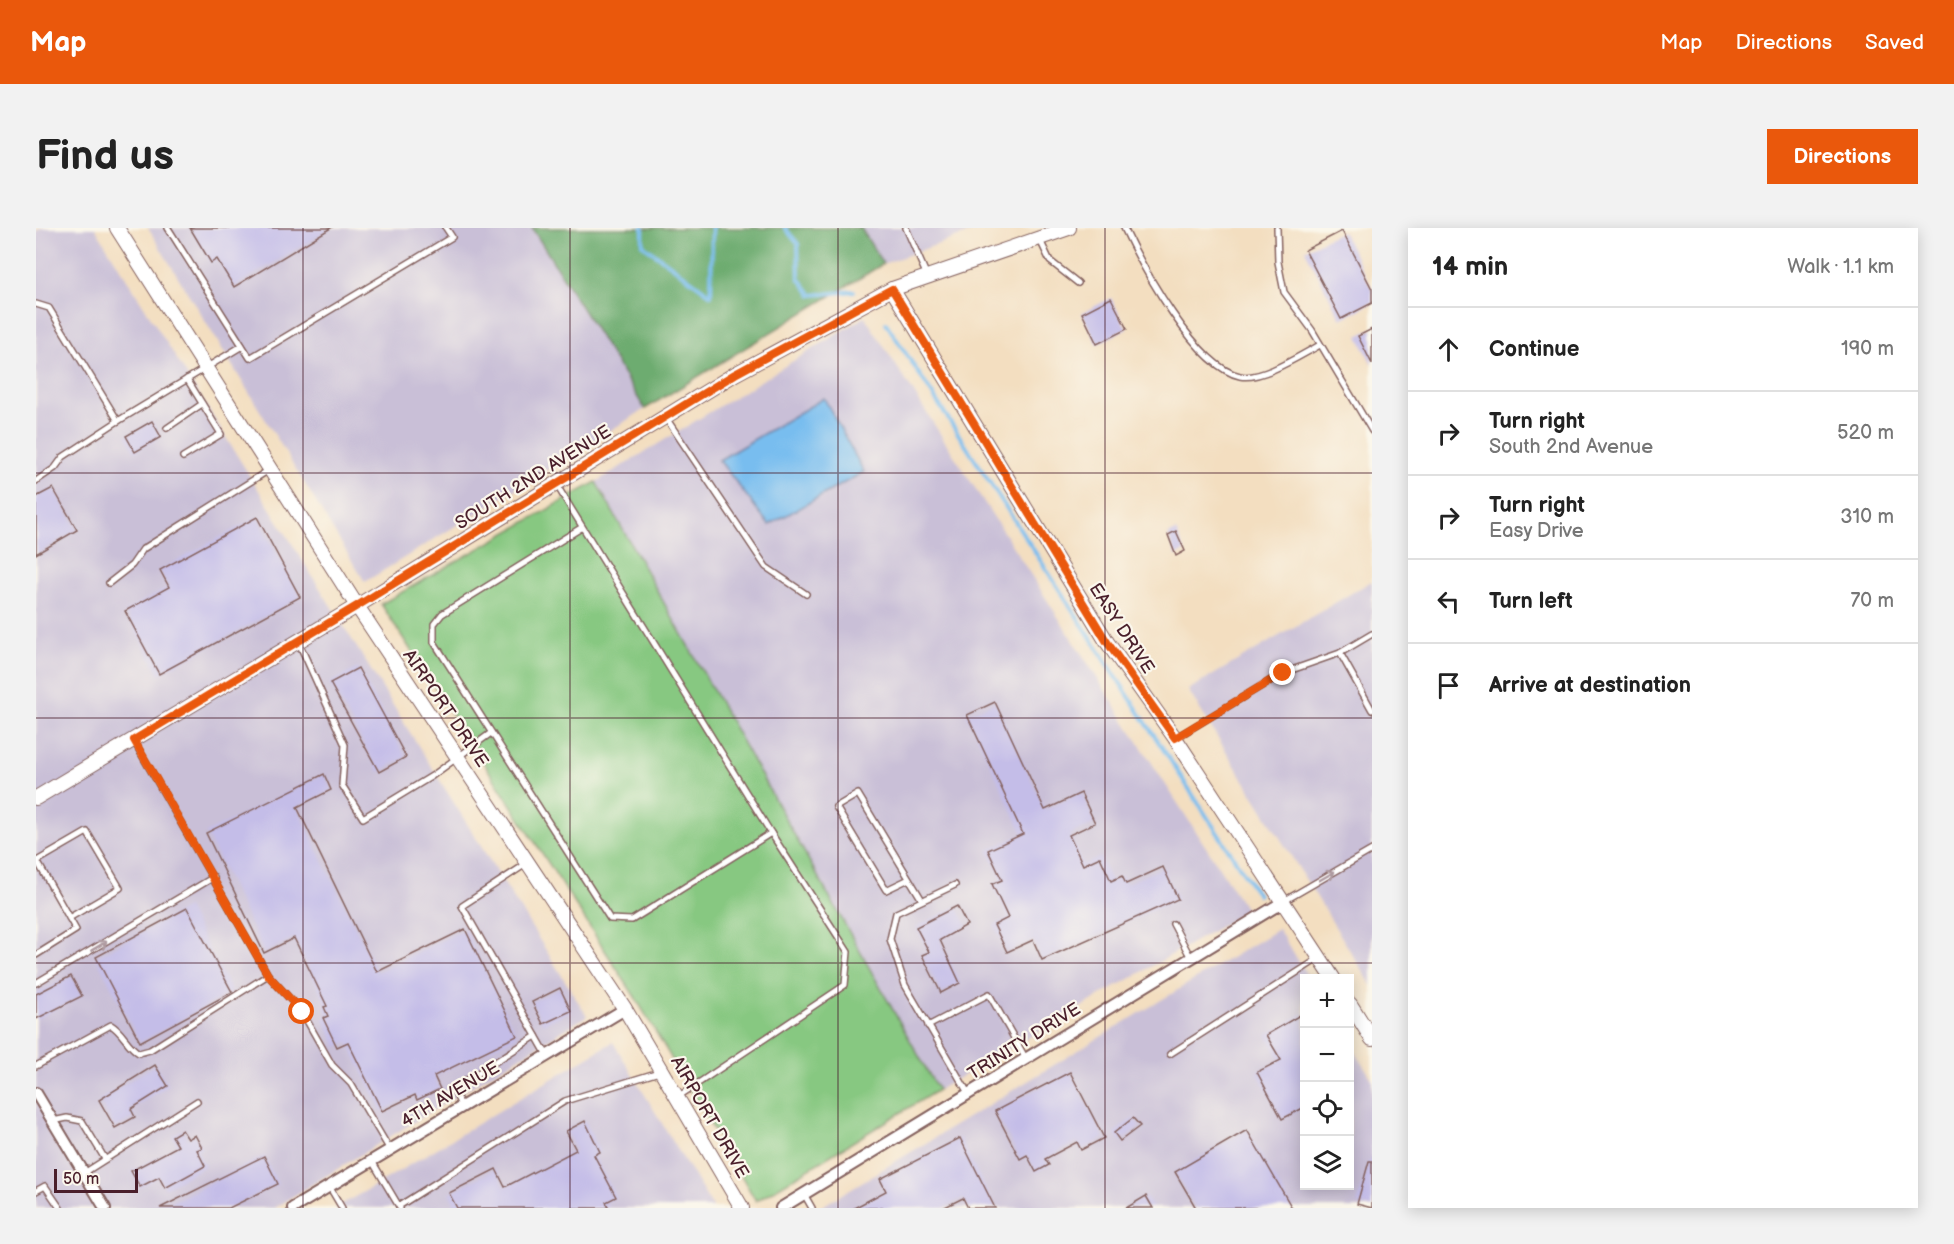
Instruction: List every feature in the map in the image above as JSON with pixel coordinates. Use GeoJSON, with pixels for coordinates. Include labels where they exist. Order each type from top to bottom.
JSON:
{"type":"FeatureCollection","features":[{"type":"Feature","properties":{"kind":"street","name":"AIRPORT DRIVE"},"geometry":{"type":"LineString","coordinates":[[117,228],[357,606],[625,1009],[742,1208]]}},
{"type":"Feature","properties":{"kind":"street","name":"SOUTH 2ND AVENUE"},"geometry":{"type":"LineString","coordinates":[[36,798],[357,606],[735,374],[892,289],[1038,237],[1070,228]]}},
{"type":"Feature","properties":{"kind":"street","name":"EASY DRIVE"},"geometry":{"type":"LineString","coordinates":[[892,289],[1107,642],[1175,738],[1330,974]]}},
{"type":"Feature","properties":{"kind":"street","name":"TRINITY DRIVE"},"geometry":{"type":"LineString","coordinates":[[781,1208],[1283,902]]}},
{"type":"Feature","properties":{"kind":"street","name":"4TH AVENUE"},"geometry":{"type":"LineString","coordinates":[[293,1208],[625,1009]]}},
{"type":"Feature","properties":{"kind":"street"},"geometry":{"type":"LineString","coordinates":[[1354,1010],[1372,1039]]}},
{"type":"Feature","properties":{"kind":"street"},"geometry":{"type":"LineString","coordinates":[[36,1093],[105,1208]]}},
{"type":"Feature","properties":{"kind":"lane"},"geometry":{"type":"LineString","coordinates":[[168,228],[249,358],[452,237],[446,228]]}},
{"type":"Feature","properties":{"kind":"lane"},"geometry":{"type":"LineString","coordinates":[[906,228],[927,276]]}},
{"type":"Feature","properties":{"kind":"lane"},"geometry":{"type":"LineString","coordinates":[[1124,228],[1160,295],[1189,335],[1221,367],[1241,377],[1262,374],[1320,345]]}},
{"type":"Feature","properties":{"kind":"lane"},"geometry":{"type":"LineString","coordinates":[[1278,228],[1278,262],[1284,292],[1320,345],[1372,431]]}},
{"type":"Feature","properties":{"kind":"lane"},"geometry":{"type":"LineString","coordinates":[[1038,237],[1050,261],[1078,283]]}},
{"type":"Feature","properties":{"kind":"lane"},"geometry":{"type":"LineString","coordinates":[[36,304],[49,308],[118,421]]}},
{"type":"Feature","properties":{"kind":"lane"},"geometry":{"type":"LineString","coordinates":[[36,481],[56,468],[63,457],[242,346]]}},
{"type":"Feature","properties":{"kind":"lane"},"geometry":{"type":"LineString","coordinates":[[183,457],[221,434],[187,379]]}},
{"type":"Feature","properties":{"kind":"lane"},"geometry":{"type":"LineString","coordinates":[[166,428],[202,404]]}},
{"type":"Feature","properties":{"kind":"lane"},"geometry":{"type":"LineString","coordinates":[[665,416],[766,567],[806,594]]}},
{"type":"Feature","properties":{"kind":"lane"},"geometry":{"type":"LineString","coordinates":[[109,583],[132,565],[143,549],[270,469]]}},
{"type":"Feature","properties":{"kind":"lane"},"geometry":{"type":"LineString","coordinates":[[556,484],[771,833],[848,952],[845,985],[677,1097]]}},
{"type":"Feature","properties":{"kind":"lane"},"geometry":{"type":"LineString","coordinates":[[581,528],[442,614],[434,624],[434,642],[610,919],[632,920],[771,833]]}},
{"type":"Feature","properties":{"kind":"lane"},"geometry":{"type":"LineString","coordinates":[[1175,738],[1283,673],[1340,653],[1372,634]]}},
{"type":"Feature","properties":{"kind":"lane"},"geometry":{"type":"LineString","coordinates":[[299,641],[345,745],[342,785],[363,818],[432,776],[491,733]]}},
{"type":"Feature","properties":{"kind":"lane"},"geometry":{"type":"LineString","coordinates":[[1340,653],[1372,710]]}},
{"type":"Feature","properties":{"kind":"lane"},"geometry":{"type":"LineString","coordinates":[[134,740],[268,975],[302,1012],[332,1065],[351,1084],[390,1150]]}},
{"type":"Feature","properties":{"kind":"lane"},"geometry":{"type":"LineString","coordinates":[[909,879],[886,890],[836,807],[858,794],[922,900]]}},
{"type":"Feature","properties":{"kind":"lane"},"geometry":{"type":"LineString","coordinates":[[36,955],[76,930],[69,918],[37,861],[87,832],[120,888],[69,918]]}},
{"type":"Feature","properties":{"kind":"lane"},"geometry":{"type":"LineString","coordinates":[[1283,902],[1372,850]]}},
{"type":"Feature","properties":{"kind":"lane"},"geometry":{"type":"LineString","coordinates":[[528,863],[462,906],[547,1055]]}},
{"type":"Feature","properties":{"kind":"lane"},"geometry":{"type":"LineString","coordinates":[[36,983],[214,877]]}},
{"type":"Feature","properties":{"kind":"lane"},"geometry":{"type":"LineString","coordinates":[[955,885],[896,913],[890,939],[905,985],[969,1094]]}},
{"type":"Feature","properties":{"kind":"lane"},"geometry":{"type":"LineString","coordinates":[[1173,924],[1191,958]]}},
{"type":"Feature","properties":{"kind":"lane"},"geometry":{"type":"LineString","coordinates":[[1170,1054],[1320,958]]}},
{"type":"Feature","properties":{"kind":"lane"},"geometry":{"type":"LineString","coordinates":[[36,1066],[111,1025],[118,1030],[129,1048],[139,1053],[150,1050],[268,975]]}},
{"type":"Feature","properties":{"kind":"lane"},"geometry":{"type":"LineString","coordinates":[[928,1026],[988,994],[1026,1059]]}},
{"type":"Feature","properties":{"kind":"lane"},"geometry":{"type":"LineString","coordinates":[[461,1107],[455,1092],[459,1085],[536,1036]]}},
{"type":"Feature","properties":{"kind":"lane"},"geometry":{"type":"LineString","coordinates":[[372,1161],[399,1207],[565,1101],[662,1071]]}},
{"type":"Feature","properties":{"kind":"lane"},"geometry":{"type":"LineString","coordinates":[[84,1173],[197,1101]]}},
{"type":"Feature","properties":{"kind":"lane"},"geometry":{"type":"LineString","coordinates":[[53,1121],[68,1118],[82,1121],[105,1159]]}},
{"type":"Feature","properties":{"kind":"lane"},"geometry":{"type":"LineString","coordinates":[[36,1191],[45,1186],[60,1208]]}},
{"type":"Feature","properties":{"kind":"lane"},"geometry":{"type":"LineString","coordinates":[[329,1186],[342,1208]]}},
{"type":"Feature","properties":{"kind":"lane"},"geometry":{"type":"LineString","coordinates":[[804,1194],[812,1208]]}},
{"type":"Feature","properties":{"kind":"shaded area"},"geometry":{"type":"Polygon","coordinates":[[[42,228],[95,228],[587,1016],[274,1208],[36,1208],[36,232],[42,228]]]}},
{"type":"Feature","properties":{"kind":"shaded area"},"geometry":{"type":"Polygon","coordinates":[[[148,228],[532,228],[645,409],[365,582],[148,228]]]}},
{"type":"Feature","properties":{"kind":"shaded area"},"geometry":{"type":"Polygon","coordinates":[[[861,228],[983,228],[883,264],[861,228]]]}},
{"type":"Feature","properties":{"kind":"shaded area"},"geometry":{"type":"Polygon","coordinates":[[[865,317],[1247,911],[938,1090],[596,482],[865,317]]]}},
{"type":"Feature","properties":{"kind":"shaded area"},"geometry":{"type":"Polygon","coordinates":[[[1372,581],[1372,986],[1188,690],[1372,581]]]}},
{"type":"Feature","properties":{"kind":"shaded area"},"geometry":{"type":"Polygon","coordinates":[[[1278,929],[1306,974],[1300,974],[1300,1190],[1354,1190],[1354,1050],[1372,1079],[1372,1208],[819,1208],[1278,929]]]}},
{"type":"Feature","properties":{"kind":"shaded area"},"geometry":{"type":"Polygon","coordinates":[[[613,1042],[713,1208],[335,1208],[376,1185],[613,1042]]]}},
{"type":"Feature","properties":{"kind":"green space"},"geometry":{"type":"Polygon","coordinates":[[[532,228],[861,228],[883,264],[645,409],[532,228]]]}},
{"type":"Feature","properties":{"kind":"green space"},"geometry":{"type":"Polygon","coordinates":[[[596,482],[938,1090],[756,1201],[635,997],[381,604],[596,482]]]}},
{"type":"Feature","properties":{"kind":"water"},"geometry":{"type":"Polygon","coordinates":[[[824,398],[864,472],[769,525],[719,460],[824,398]]]}},
{"type":"Feature","properties":{"kind":"building"},"geometry":{"type":"Polygon","coordinates":[[[190,228],[331,228],[234,287],[217,259],[211,263],[190,228]]]}},
{"type":"Feature","properties":{"kind":"building"},"geometry":{"type":"Polygon","coordinates":[[[1342,231],[1372,289],[1372,303],[1341,319],[1305,250],[1342,231]]]}},
{"type":"Feature","properties":{"kind":"building"},"geometry":{"type":"Polygon","coordinates":[[[1111,298],[1127,329],[1097,344],[1082,313],[1111,298]]]}},
{"type":"Feature","properties":{"kind":"building"},"geometry":{"type":"Polygon","coordinates":[[[1372,329],[1372,364],[1358,336],[1372,329]]]}},
{"type":"Feature","properties":{"kind":"building"},"geometry":{"type":"Polygon","coordinates":[[[152,421],[161,437],[135,452],[126,436],[152,421]]]}},
{"type":"Feature","properties":{"kind":"building"},"geometry":{"type":"Polygon","coordinates":[[[53,488],[77,530],[36,554],[36,497],[53,488]]]}},
{"type":"Feature","properties":{"kind":"building"},"geometry":{"type":"Polygon","coordinates":[[[257,517],[300,597],[159,674],[125,611],[169,587],[160,570],[257,517]]]}},
{"type":"Feature","properties":{"kind":"building"},"geometry":{"type":"Polygon","coordinates":[[[1176,531],[1185,551],[1176,556],[1168,535],[1176,531]]]}},
{"type":"Feature","properties":{"kind":"building"},"geometry":{"type":"Polygon","coordinates":[[[358,668],[406,757],[379,772],[330,683],[358,668]]]}},
{"type":"Feature","properties":{"kind":"building"},"geometry":{"type":"Polygon","coordinates":[[[995,702],[1045,810],[1081,793],[1095,823],[1069,835],[1083,865],[1100,857],[1111,881],[1122,876],[1126,884],[1163,867],[1178,899],[1042,960],[1033,940],[1007,952],[994,925],[1008,918],[992,884],[1002,880],[988,850],[1023,834],[967,715],[995,702]]]}},
{"type":"Feature","properties":{"kind":"building"},"geometry":{"type":"Polygon","coordinates":[[[324,774],[331,790],[297,807],[377,972],[465,929],[517,1036],[434,1076],[440,1089],[417,1100],[415,1095],[382,1111],[348,1042],[337,1047],[323,1018],[328,1016],[324,1007],[327,1006],[294,938],[264,953],[206,833],[324,774]]]}},
{"type":"Feature","properties":{"kind":"building"},"geometry":{"type":"Polygon","coordinates":[[[957,906],[967,925],[940,940],[960,983],[941,993],[922,955],[929,952],[916,927],[957,906]]]}},
{"type":"Feature","properties":{"kind":"building"},"geometry":{"type":"Polygon","coordinates":[[[187,908],[232,992],[140,1042],[96,957],[187,908]]]}},
{"type":"Feature","properties":{"kind":"building"},"geometry":{"type":"Polygon","coordinates":[[[71,976],[82,996],[36,1019],[36,994],[71,976]]]}},
{"type":"Feature","properties":{"kind":"building"},"geometry":{"type":"Polygon","coordinates":[[[560,988],[571,1011],[543,1024],[532,1002],[560,988]]]}},
{"type":"Feature","properties":{"kind":"building"},"geometry":{"type":"Polygon","coordinates":[[[1300,1015],[1300,1110],[1282,1119],[1257,1072],[1281,1060],[1266,1035],[1300,1015]]]}},
{"type":"Feature","properties":{"kind":"building"},"geometry":{"type":"Polygon","coordinates":[[[155,1065],[168,1086],[131,1109],[135,1117],[115,1128],[99,1100],[155,1065]]]}},
{"type":"Feature","properties":{"kind":"building"},"geometry":{"type":"Polygon","coordinates":[[[1070,1072],[1104,1138],[1081,1150],[1077,1142],[1045,1159],[1049,1165],[1036,1172],[1027,1155],[1020,1159],[995,1111],[1070,1072]]]}},
{"type":"Feature","properties":{"kind":"building"},"geometry":{"type":"Polygon","coordinates":[[[1133,1118],[1140,1126],[1120,1141],[1114,1133],[1133,1118]]]}},
{"type":"Feature","properties":{"kind":"building"},"geometry":{"type":"Polygon","coordinates":[[[585,1121],[600,1152],[594,1155],[616,1197],[606,1202],[609,1208],[457,1208],[449,1193],[496,1169],[505,1187],[576,1150],[566,1131],[585,1121]]]}},
{"type":"Feature","properties":{"kind":"building"},"geometry":{"type":"Polygon","coordinates":[[[182,1130],[188,1139],[195,1135],[202,1148],[197,1150],[205,1166],[165,1188],[159,1177],[140,1187],[131,1171],[178,1146],[172,1136],[182,1130]]]}},
{"type":"Feature","properties":{"kind":"building"},"geometry":{"type":"Polygon","coordinates":[[[1247,1130],[1292,1208],[1196,1208],[1175,1172],[1247,1130]]]}},
{"type":"Feature","properties":{"kind":"building"},"geometry":{"type":"Polygon","coordinates":[[[960,1138],[995,1208],[968,1208],[963,1198],[943,1208],[854,1208],[886,1191],[880,1179],[960,1138]]]}},
{"type":"Feature","properties":{"kind":"building"},"geometry":{"type":"Polygon","coordinates":[[[264,1156],[278,1184],[229,1208],[160,1208],[264,1156]]]}},
{"type":"Feature","properties":{"kind":"building"},"geometry":{"type":"Polygon","coordinates":[[[1369,1161],[1372,1161],[1372,1208],[1357,1204],[1369,1161]]]}},
{"type":"Feature","properties":{"kind":"building"},"geometry":{"type":"Polygon","coordinates":[[[1146,1196],[1153,1208],[1126,1208],[1146,1196]]]}},
{"type":"Feature","properties":{"kind":"waterway"},"geometry":{"type":"LineString","coordinates":[[643,228],[643,245],[711,295],[712,228]]}},
{"type":"Feature","properties":{"kind":"waterway"},"geometry":{"type":"LineString","coordinates":[[785,228],[798,244],[799,278],[812,295],[854,291]]}},
{"type":"Feature","properties":{"kind":"waterway"},"geometry":{"type":"LineString","coordinates":[[886,323],[1258,895]]}},
{"type":"Feature","properties":{"kind":"route"},"geometry":{"type":"LineString","coordinates":[[302,1012],[268,975],[134,740],[735,374],[892,289],[1107,642],[1175,738],[1283,673]]}}]}
